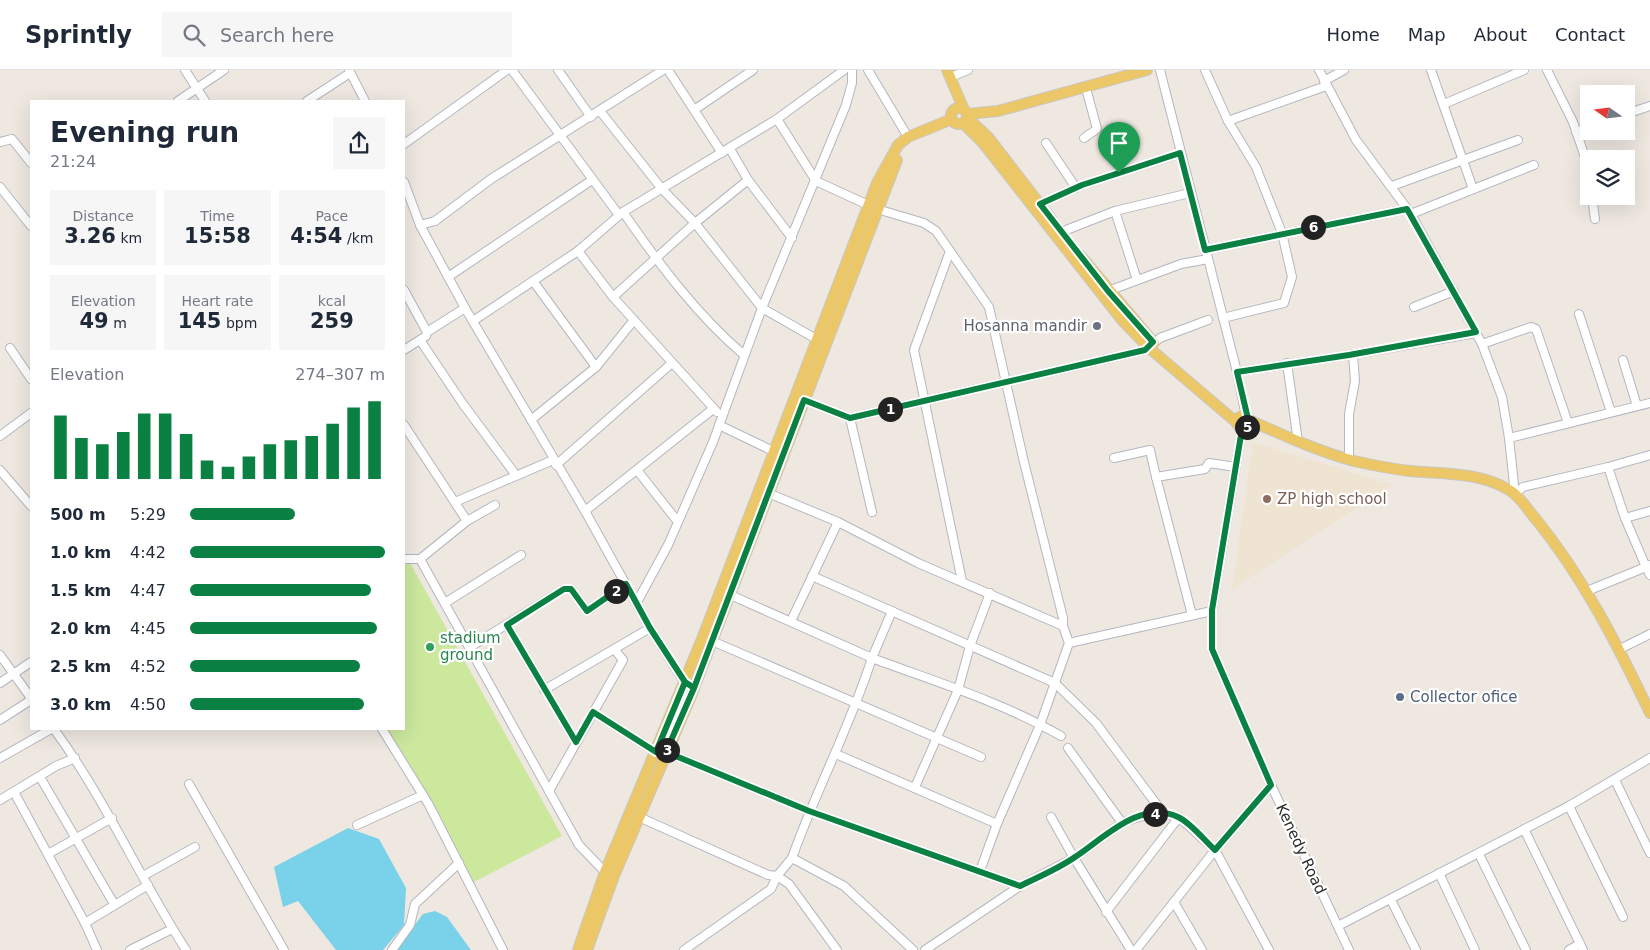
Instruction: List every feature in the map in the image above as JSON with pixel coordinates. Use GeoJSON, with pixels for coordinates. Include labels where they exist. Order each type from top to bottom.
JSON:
{"type":"FeatureCollection","features":[{"type":"Feature","properties":{"kind":"main road"},"geometry":{"type":"LineString","coordinates":[[941,70],[961,116],[1101,294],[1151,345],[1242,421],[1348,459],[1409,471],[1469,476],[1486,480],[1515,494],[1543,528],[1587,591],[1620,650],[1650,712]]}},
{"type":"Feature","properties":{"kind":"main road"},"geometry":{"type":"LineString","coordinates":[[578,950],[604,872],[661,752],[725,592],[768,493],[804,400],[872,207],[877,182],[898,144],[908,137],[961,116],[998,112],[1147,70]]}},
{"type":"Feature","properties":{"kind":"main road"},"geometry":{"type":"LineString","coordinates":[[949,74],[961,116],[988,137],[1151,345]]}},
{"type":"Feature","properties":{"kind":"main road"},"geometry":{"type":"LineString","coordinates":[[689,685],[712,641],[725,592],[773,451],[872,207],[908,144],[961,116]]}},
{"type":"Feature","properties":{"kind":"main road"},"geometry":{"type":"LineString","coordinates":[[586,950],[639,817],[661,752]]}},
{"type":"Feature","properties":{"kind":"street"},"geometry":{"type":"LineString","coordinates":[[185,70],[204,100]]}},
{"type":"Feature","properties":{"kind":"street"},"geometry":{"type":"LineString","coordinates":[[180,100],[224,70]]}},
{"type":"Feature","properties":{"kind":"street"},"geometry":{"type":"LineString","coordinates":[[405,143],[507,70]]}},
{"type":"Feature","properties":{"kind":"street"},"geometry":{"type":"LineString","coordinates":[[512,70],[592,180],[655,259],[719,333],[744,355]]}},
{"type":"Feature","properties":{"kind":"street"},"geometry":{"type":"LineString","coordinates":[[558,70],[591,117]]}},
{"type":"Feature","properties":{"kind":"street"},"geometry":{"type":"LineString","coordinates":[[420,225],[435,221],[491,179],[663,70]]}},
{"type":"Feature","properties":{"kind":"street"},"geometry":{"type":"LineString","coordinates":[[668,70],[722,153]]}},
{"type":"Feature","properties":{"kind":"street"},"geometry":{"type":"LineString","coordinates":[[694,110],[753,70]]}},
{"type":"Feature","properties":{"kind":"street"},"geometry":{"type":"LineString","coordinates":[[474,321],[578,251],[621,214],[730,149],[776,119],[844,70]]}},
{"type":"Feature","properties":{"kind":"street"},"geometry":{"type":"LineString","coordinates":[[637,602],[678,522],[723,416],[762,308],[846,105],[852,83],[852,70]]}},
{"type":"Feature","properties":{"kind":"street"},"geometry":{"type":"LineString","coordinates":[[868,70],[908,137]]}},
{"type":"Feature","properties":{"kind":"street"},"geometry":{"type":"LineString","coordinates":[[949,74],[968,70]]}},
{"type":"Feature","properties":{"kind":"street"},"geometry":{"type":"LineString","coordinates":[[1160,70],[1190,194],[1237,372],[1242,421]]}},
{"type":"Feature","properties":{"kind":"street"},"geometry":{"type":"LineString","coordinates":[[1205,70],[1228,121],[1256,167],[1282,233],[1292,276],[1284,303],[1223,318]]}},
{"type":"Feature","properties":{"kind":"street"},"geometry":{"type":"LineString","coordinates":[[1319,70],[1356,140],[1392,186],[1409,212],[1482,344],[1502,397],[1510,438],[1515,494]]}},
{"type":"Feature","properties":{"kind":"street"},"geometry":{"type":"LineString","coordinates":[[1228,121],[1325,83],[1344,70]]}},
{"type":"Feature","properties":{"kind":"street"},"geometry":{"type":"LineString","coordinates":[[1431,70],[1473,189]]}},
{"type":"Feature","properties":{"kind":"street"},"geometry":{"type":"LineString","coordinates":[[1444,104],[1524,70]]}},
{"type":"Feature","properties":{"kind":"street"},"geometry":{"type":"LineString","coordinates":[[1547,70],[1582,150]]}},
{"type":"Feature","properties":{"kind":"street"},"geometry":{"type":"LineString","coordinates":[[308,100],[350,72],[364,100]]}},
{"type":"Feature","properties":{"kind":"street"},"geometry":{"type":"LineString","coordinates":[[1084,138],[1097,129],[1097,115],[1086,88]]}},
{"type":"Feature","properties":{"kind":"street"},"geometry":{"type":"LineString","coordinates":[[1635,111],[1650,106]]}},
{"type":"Feature","properties":{"kind":"street"},"geometry":{"type":"LineString","coordinates":[[600,111],[662,189],[695,223],[762,308],[818,340]]}},
{"type":"Feature","properties":{"kind":"street"},"geometry":{"type":"LineString","coordinates":[[776,119],[816,181],[872,207],[924,222],[936,231],[989,307],[1063,618],[1063,626],[1070,643],[1040,725],[997,824],[980,871]]}},
{"type":"Feature","properties":{"kind":"street"},"geometry":{"type":"LineString","coordinates":[[1576,132],[1580,130]]}},
{"type":"Feature","properties":{"kind":"street"},"geometry":{"type":"LineString","coordinates":[[0,142],[12,139],[30,162]]}},
{"type":"Feature","properties":{"kind":"street"},"geometry":{"type":"LineString","coordinates":[[1392,186],[1518,140]]}},
{"type":"Feature","properties":{"kind":"street"},"geometry":{"type":"LineString","coordinates":[[1046,143],[1076,188]]}},
{"type":"Feature","properties":{"kind":"street"},"geometry":{"type":"LineString","coordinates":[[730,149],[748,180],[792,238]]}},
{"type":"Feature","properties":{"kind":"street"},"geometry":{"type":"LineString","coordinates":[[1040,204],[1076,188],[1180,153]]}},
{"type":"Feature","properties":{"kind":"street"},"geometry":{"type":"LineString","coordinates":[[1108,291],[1206,255],[1282,233],[1409,212],[1534,165]]}},
{"type":"Feature","properties":{"kind":"street"},"geometry":{"type":"LineString","coordinates":[[448,277],[592,180]]}},
{"type":"Feature","properties":{"kind":"street"},"geometry":{"type":"LineString","coordinates":[[613,297],[695,223],[748,180]]}},
{"type":"Feature","properties":{"kind":"street"},"geometry":{"type":"LineString","coordinates":[[405,185],[420,225],[465,308],[585,511],[650,628],[689,685]]}},
{"type":"Feature","properties":{"kind":"street"},"geometry":{"type":"LineString","coordinates":[[0,187],[30,225]]}},
{"type":"Feature","properties":{"kind":"street"},"geometry":{"type":"LineString","coordinates":[[1061,232],[1115,210],[1190,194]]}},
{"type":"Feature","properties":{"kind":"street"},"geometry":{"type":"LineString","coordinates":[[1593,205],[1595,219]]}},
{"type":"Feature","properties":{"kind":"street"},"geometry":{"type":"LineString","coordinates":[[1115,210],[1137,280]]}},
{"type":"Feature","properties":{"kind":"street"},"geometry":{"type":"LineString","coordinates":[[578,251],[613,297],[713,409],[723,416]]}},
{"type":"Feature","properties":{"kind":"street"},"geometry":{"type":"LineString","coordinates":[[950,251],[914,350],[962,581]]}},
{"type":"Feature","properties":{"kind":"street"},"geometry":{"type":"LineString","coordinates":[[534,282],[596,367]]}},
{"type":"Feature","properties":{"kind":"street"},"geometry":{"type":"LineString","coordinates":[[1414,307],[1454,291]]}},
{"type":"Feature","properties":{"kind":"street"},"geometry":{"type":"LineString","coordinates":[[405,292],[427,332]]}},
{"type":"Feature","properties":{"kind":"street"},"geometry":{"type":"LineString","coordinates":[[405,349],[420,340],[427,332],[465,308]]}},
{"type":"Feature","properties":{"kind":"street"},"geometry":{"type":"LineString","coordinates":[[1579,314],[1611,412]]}},
{"type":"Feature","properties":{"kind":"street"},"geometry":{"type":"LineString","coordinates":[[532,420],[596,367],[634,320]]}},
{"type":"Feature","properties":{"kind":"street"},"geometry":{"type":"LineString","coordinates":[[804,400],[850,418],[1006,383],[1151,345],[1208,320]]}},
{"type":"Feature","properties":{"kind":"street"},"geometry":{"type":"LineString","coordinates":[[1482,344],[1531,327],[1536,329],[1568,423]]}},
{"type":"Feature","properties":{"kind":"street"},"geometry":{"type":"LineString","coordinates":[[1237,372],[1476,332]]}},
{"type":"Feature","properties":{"kind":"street"},"geometry":{"type":"LineString","coordinates":[[420,340],[463,404],[515,474]]}},
{"type":"Feature","properties":{"kind":"street"},"geometry":{"type":"LineString","coordinates":[[10,348],[30,378]]}},
{"type":"Feature","properties":{"kind":"street"},"geometry":{"type":"LineString","coordinates":[[1348,459],[1349,414],[1355,381],[1353,354]]}},
{"type":"Feature","properties":{"kind":"street"},"geometry":{"type":"LineString","coordinates":[[1623,360],[1637,406]]}},
{"type":"Feature","properties":{"kind":"street"},"geometry":{"type":"LineString","coordinates":[[455,502],[515,474],[555,462],[672,363]]}},
{"type":"Feature","properties":{"kind":"street"},"geometry":{"type":"LineString","coordinates":[[1287,363],[1298,442]]}},
{"type":"Feature","properties":{"kind":"street"},"geometry":{"type":"LineString","coordinates":[[1510,438],[1650,403]]}},
{"type":"Feature","properties":{"kind":"street"},"geometry":{"type":"LineString","coordinates":[[585,511],[713,409]]}},
{"type":"Feature","properties":{"kind":"street"},"geometry":{"type":"LineString","coordinates":[[0,436],[30,415]]}},
{"type":"Feature","properties":{"kind":"street"},"geometry":{"type":"LineString","coordinates":[[850,418],[872,512]]}},
{"type":"Feature","properties":{"kind":"street","name":"Kenedy Road"},"geometry":{"type":"LineString","coordinates":[[1242,421],[1212,610],[1212,649],[1271,785],[1338,926],[1346,949]]}},
{"type":"Feature","properties":{"kind":"street"},"geometry":{"type":"LineString","coordinates":[[719,425],[773,451]]}},
{"type":"Feature","properties":{"kind":"street"},"geometry":{"type":"LineString","coordinates":[[405,429],[466,521]]}},
{"type":"Feature","properties":{"kind":"street"},"geometry":{"type":"LineString","coordinates":[[1114,458],[1150,450],[1192,615]]}},
{"type":"Feature","properties":{"kind":"street"},"geometry":{"type":"LineString","coordinates":[[1515,494],[1523,486],[1608,467],[1650,455]]}},
{"type":"Feature","properties":{"kind":"street"},"geometry":{"type":"LineString","coordinates":[[1156,477],[1205,469],[1209,463],[1236,467]]}},
{"type":"Feature","properties":{"kind":"street"},"geometry":{"type":"LineString","coordinates":[[1608,467],[1625,518],[1648,566],[1650,575]]}},
{"type":"Feature","properties":{"kind":"street"},"geometry":{"type":"LineString","coordinates":[[0,470],[30,505]]}},
{"type":"Feature","properties":{"kind":"street"},"geometry":{"type":"LineString","coordinates":[[637,470],[678,522]]}},
{"type":"Feature","properties":{"kind":"street"},"geometry":{"type":"LineString","coordinates":[[768,493],[838,522],[918,563],[1063,626]]}},
{"type":"Feature","properties":{"kind":"street"},"geometry":{"type":"LineString","coordinates":[[405,559],[420,559],[466,521],[495,505]]}},
{"type":"Feature","properties":{"kind":"street"},"geometry":{"type":"LineString","coordinates":[[1625,518],[1650,511]]}},
{"type":"Feature","properties":{"kind":"street"},"geometry":{"type":"LineString","coordinates":[[791,621],[838,522]]}},
{"type":"Feature","properties":{"kind":"street"},"geometry":{"type":"LineString","coordinates":[[445,603],[522,555]]}},
{"type":"Feature","properties":{"kind":"street"},"geometry":{"type":"LineString","coordinates":[[420,559],[579,845],[604,872]]}},
{"type":"Feature","properties":{"kind":"street"},"geometry":{"type":"LineString","coordinates":[[1587,591],[1648,566]]}},
{"type":"Feature","properties":{"kind":"street"},"geometry":{"type":"LineString","coordinates":[[812,576],[1055,683],[1096,723],[1163,813]]}},
{"type":"Feature","properties":{"kind":"street"},"geometry":{"type":"LineString","coordinates":[[470,647],[564,589],[571,589],[587,611],[626,584]]}},
{"type":"Feature","properties":{"kind":"street"},"geometry":{"type":"LineString","coordinates":[[725,592],[872,658],[958,690],[1040,725],[1060,736]]}},
{"type":"Feature","properties":{"kind":"street"},"geometry":{"type":"LineString","coordinates":[[915,787],[958,690],[970,646],[990,593]]}},
{"type":"Feature","properties":{"kind":"street"},"geometry":{"type":"LineString","coordinates":[[1070,643],[1212,610]]}},
{"type":"Feature","properties":{"kind":"street"},"geometry":{"type":"LineString","coordinates":[[684,950],[771,888],[777,876],[792,858],[809,811],[858,704],[872,658],[892,611]]}},
{"type":"Feature","properties":{"kind":"street"},"geometry":{"type":"LineString","coordinates":[[507,625],[576,742]]}},
{"type":"Feature","properties":{"kind":"street"},"geometry":{"type":"LineString","coordinates":[[544,690],[650,628]]}},
{"type":"Feature","properties":{"kind":"street"},"geometry":{"type":"LineString","coordinates":[[1620,650],[1650,634]]}},
{"type":"Feature","properties":{"kind":"street"},"geometry":{"type":"LineString","coordinates":[[712,641],[981,758]]}},
{"type":"Feature","properties":{"kind":"street"},"geometry":{"type":"LineString","coordinates":[[549,791],[623,660],[614,649]]}},
{"type":"Feature","properties":{"kind":"street"},"geometry":{"type":"LineString","coordinates":[[0,656],[30,698]]}},
{"type":"Feature","properties":{"kind":"street"},"geometry":{"type":"LineString","coordinates":[[0,683],[30,663]]}},
{"type":"Feature","properties":{"kind":"street"},"geometry":{"type":"LineString","coordinates":[[0,720],[30,700]]}},
{"type":"Feature","properties":{"kind":"street"},"geometry":{"type":"LineString","coordinates":[[593,712],[661,752],[809,811],[1020,886]]}},
{"type":"Feature","properties":{"kind":"street"},"geometry":{"type":"LineString","coordinates":[[0,758],[50,730]]}},
{"type":"Feature","properties":{"kind":"street"},"geometry":{"type":"LineString","coordinates":[[53,730],[75,758],[112,818],[172,929],[186,950]]}},
{"type":"Feature","properties":{"kind":"street"},"geometry":{"type":"LineString","coordinates":[[383,730],[423,795],[503,950]]}},
{"type":"Feature","properties":{"kind":"street"},"geometry":{"type":"LineString","coordinates":[[1068,748],[1122,823]]}},
{"type":"Feature","properties":{"kind":"street"},"geometry":{"type":"LineString","coordinates":[[836,754],[997,824]]}},
{"type":"Feature","properties":{"kind":"street"},"geometry":{"type":"LineString","coordinates":[[0,800],[75,758]]}},
{"type":"Feature","properties":{"kind":"street"},"geometry":{"type":"LineString","coordinates":[[1338,926],[1569,806],[1650,758]]}},
{"type":"Feature","properties":{"kind":"street"},"geometry":{"type":"LineString","coordinates":[[40,777],[114,904]]}},
{"type":"Feature","properties":{"kind":"street"},"geometry":{"type":"LineString","coordinates":[[1615,780],[1650,853]]}},
{"type":"Feature","properties":{"kind":"street"},"geometry":{"type":"LineString","coordinates":[[189,784],[284,950]]}},
{"type":"Feature","properties":{"kind":"street"},"geometry":{"type":"LineString","coordinates":[[1136,950],[1215,850],[1271,785]]}},
{"type":"Feature","properties":{"kind":"street"},"geometry":{"type":"LineString","coordinates":[[14,792],[85,923],[97,950]]}},
{"type":"Feature","properties":{"kind":"street"},"geometry":{"type":"LineString","coordinates":[[357,825],[423,795]]}},
{"type":"Feature","properties":{"kind":"street"},"geometry":{"type":"LineString","coordinates":[[1569,806],[1623,917]]}},
{"type":"Feature","properties":{"kind":"street"},"geometry":{"type":"LineString","coordinates":[[925,950],[1020,886],[1074,858],[1122,823],[1138,817],[1163,813],[1179,817],[1215,850],[1269,950]]}},
{"type":"Feature","properties":{"kind":"street"},"geometry":{"type":"LineString","coordinates":[[1051,816],[1106,912],[1131,950]]}},
{"type":"Feature","properties":{"kind":"street"},"geometry":{"type":"LineString","coordinates":[[639,817],[768,875],[777,876],[789,884],[837,950]]}},
{"type":"Feature","properties":{"kind":"street"},"geometry":{"type":"LineString","coordinates":[[1106,912],[1179,817]]}},
{"type":"Feature","properties":{"kind":"street"},"geometry":{"type":"LineString","coordinates":[[48,854],[112,818]]}},
{"type":"Feature","properties":{"kind":"street"},"geometry":{"type":"LineString","coordinates":[[1524,829],[1581,947],[1569,950]]}},
{"type":"Feature","properties":{"kind":"street"},"geometry":{"type":"LineString","coordinates":[[143,876],[195,847]]}},
{"type":"Feature","properties":{"kind":"street"},"geometry":{"type":"LineString","coordinates":[[1479,854],[1526,950]]}},
{"type":"Feature","properties":{"kind":"street"},"geometry":{"type":"LineString","coordinates":[[792,858],[844,886],[913,950]]}},
{"type":"Feature","properties":{"kind":"street"},"geometry":{"type":"LineString","coordinates":[[392,950],[410,925],[414,904],[459,863]]}},
{"type":"Feature","properties":{"kind":"street"},"geometry":{"type":"LineString","coordinates":[[1439,873],[1475,950]]}},
{"type":"Feature","properties":{"kind":"street"},"geometry":{"type":"LineString","coordinates":[[85,923],[148,885]]}},
{"type":"Feature","properties":{"kind":"street"},"geometry":{"type":"LineString","coordinates":[[1391,900],[1416,950]]}},
{"type":"Feature","properties":{"kind":"street"},"geometry":{"type":"LineString","coordinates":[[1174,902],[1202,950]]}},
{"type":"Feature","properties":{"kind":"street"},"geometry":{"type":"LineString","coordinates":[[130,950],[172,929]]}},
{"type":"Feature","properties":{"kind":"shaded area"},"geometry":{"type":"Polygon","coordinates":[[[1253,442],[1393,485],[1232,589],[1253,442]]]}},
{"type":"Feature","properties":{"kind":"green space","name":"stadium ground"},"geometry":{"type":"Polygon","coordinates":[[[410,563],[562,836],[472,883],[382,730],[405,730],[405,564],[410,563]]]}},
{"type":"Feature","properties":{"kind":"water"},"geometry":{"type":"Polygon","coordinates":[[[348,828],[379,839],[406,888],[404,925],[383,950],[336,950],[298,901],[283,907],[274,867],[348,828]]]}},
{"type":"Feature","properties":{"kind":"water"},"geometry":{"type":"Polygon","coordinates":[[[435,911],[447,917],[471,950],[396,950],[423,914],[435,911]]]}},
{"type":"Feature","properties":{"kind":"place","name":"Hosanna mandir"},"geometry":{"type":"Point","coordinates":[1097,326]}},
{"type":"Feature","properties":{"kind":"place","name":"ZP high school"},"geometry":{"type":"Point","coordinates":[1267,499]}},
{"type":"Feature","properties":{"kind":"place","name":"stadium ground"},"geometry":{"type":"Point","coordinates":[430,647]}},
{"type":"Feature","properties":{"kind":"place","name":"Collector ofice"},"geometry":{"type":"Point","coordinates":[1400,697]}},
{"type":"Feature","properties":{"kind":"route"},"geometry":{"type":"LineString","coordinates":[[1119,173],[1082,185],[1040,204],[1108,291],[1153,342],[1145,350],[974,391],[850,418],[804,400],[694,688],[685,682],[650,628],[626,584],[587,611],[571,589],[564,589],[507,625],[576,742],[593,712],[656,752],[685,682],[694,688],[666,752],[809,811],[1020,886],[1074,858],[1122,823],[1138,817],[1163,813],[1179,817],[1215,850],[1271,785],[1212,649],[1213,603],[1242,429],[1247,427],[1249,423],[1237,372],[1349,355],[1476,332],[1407,209],[1205,250],[1180,153],[1119,173]]}}]}
